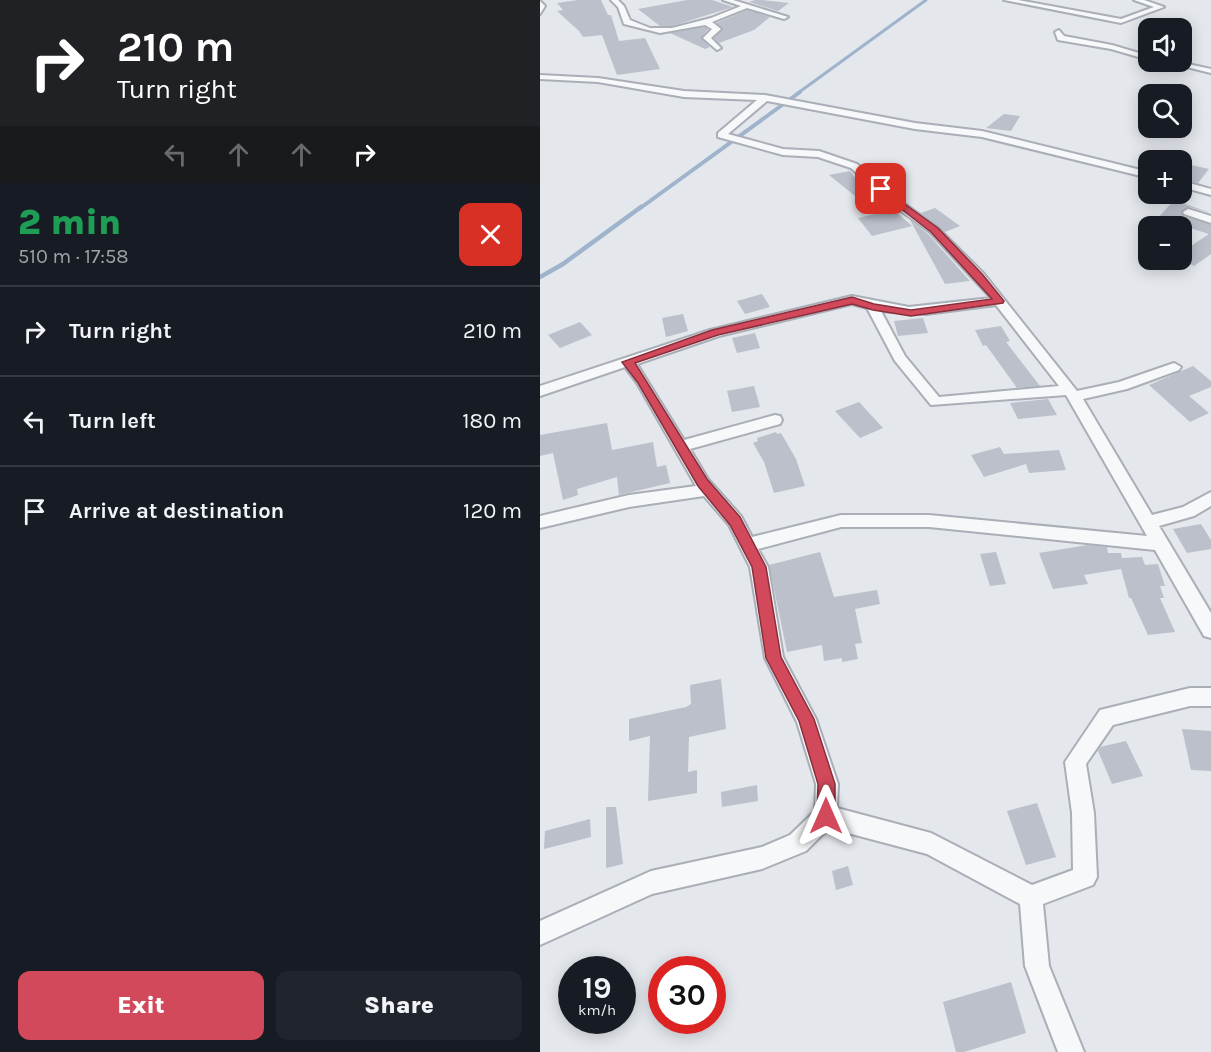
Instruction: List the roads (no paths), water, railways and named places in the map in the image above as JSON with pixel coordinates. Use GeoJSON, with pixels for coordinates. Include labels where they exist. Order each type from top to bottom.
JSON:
{"type":"FeatureCollection","features":[{"type":"Feature","properties":{"kind":"street"},"geometry":{"type":"LineString","coordinates":[[614,0],[621,6],[627,22],[636,23],[648,30],[676,28],[725,17],[747,6]]}},
{"type":"Feature","properties":{"kind":"street"},"geometry":{"type":"LineString","coordinates":[[726,0],[784,17]]}},
{"type":"Feature","properties":{"kind":"street"},"geometry":{"type":"LineString","coordinates":[[1007,0],[1121,21],[1161,7],[1137,0]]}},
{"type":"Feature","properties":{"kind":"street"},"geometry":{"type":"LineString","coordinates":[[540,3],[542,6],[540,12]]}},
{"type":"Feature","properties":{"kind":"street"},"geometry":{"type":"LineString","coordinates":[[705,21],[717,29],[706,38],[717,48]]}},
{"type":"Feature","properties":{"kind":"street"},"geometry":{"type":"LineString","coordinates":[[1059,32],[1061,38],[1138,56]]}},
{"type":"Feature","properties":{"kind":"street"},"geometry":{"type":"LineString","coordinates":[[1192,67],[1211,71]]}},
{"type":"Feature","properties":{"kind":"street"},"geometry":{"type":"LineString","coordinates":[[540,77],[598,80],[684,94],[765,98],[915,126],[982,134],[1138,172]]}},
{"type":"Feature","properties":{"kind":"street"},"geometry":{"type":"LineString","coordinates":[[765,98],[721,135],[783,152],[819,154],[854,166],[894,201],[934,230],[980,277],[1071,393],[1211,630]]}},
{"type":"Feature","properties":{"kind":"street"},"geometry":{"type":"LineString","coordinates":[[1192,187],[1211,192]]}},
{"type":"Feature","properties":{"kind":"street"},"geometry":{"type":"LineString","coordinates":[[1188,212],[1211,220]]}},
{"type":"Feature","properties":{"kind":"street"},"geometry":{"type":"LineString","coordinates":[[540,391],[715,333],[852,300],[873,307],[911,313],[999,301]]}},
{"type":"Feature","properties":{"kind":"street"},"geometry":{"type":"LineString","coordinates":[[873,307],[883,333],[914,381],[936,402],[1071,393],[1122,386],[1174,367]]}},
{"type":"Feature","properties":{"kind":"street"},"geometry":{"type":"LineString","coordinates":[[540,933],[651,883],[762,858],[798,843],[826,816],[826,784],[806,719],[774,658],[759,567],[735,521],[708,490],[628,362]]}},
{"type":"Feature","properties":{"kind":"street"},"geometry":{"type":"LineString","coordinates":[[681,446],[775,420]]}},
{"type":"Feature","properties":{"kind":"street"},"geometry":{"type":"LineString","coordinates":[[540,522],[629,501],[708,490]]}},
{"type":"Feature","properties":{"kind":"street"},"geometry":{"type":"LineString","coordinates":[[1147,523],[1188,512],[1211,498]]}},
{"type":"Feature","properties":{"kind":"street"},"geometry":{"type":"LineString","coordinates":[[748,545],[841,520],[929,521],[1160,544]]}},
{"type":"Feature","properties":{"kind":"street"},"geometry":{"type":"LineString","coordinates":[[826,816],[931,844],[1031,897],[1085,877],[1083,813],[1075,762],[1107,717],[1190,697],[1211,696]]}},
{"type":"Feature","properties":{"kind":"street"},"geometry":{"type":"LineString","coordinates":[[1031,897],[1037,966],[1071,1052]]}},
{"type":"Feature","properties":{"kind":"waterway"},"geometry":{"type":"LineString","coordinates":[[798,93],[926,0]]}},
{"type":"Feature","properties":{"kind":"waterway"},"geometry":{"type":"LineString","coordinates":[[639,209],[800,92]]}},
{"type":"Feature","properties":{"kind":"waterway"},"geometry":{"type":"LineString","coordinates":[[540,277],[563,264],[641,207]]}}]}
